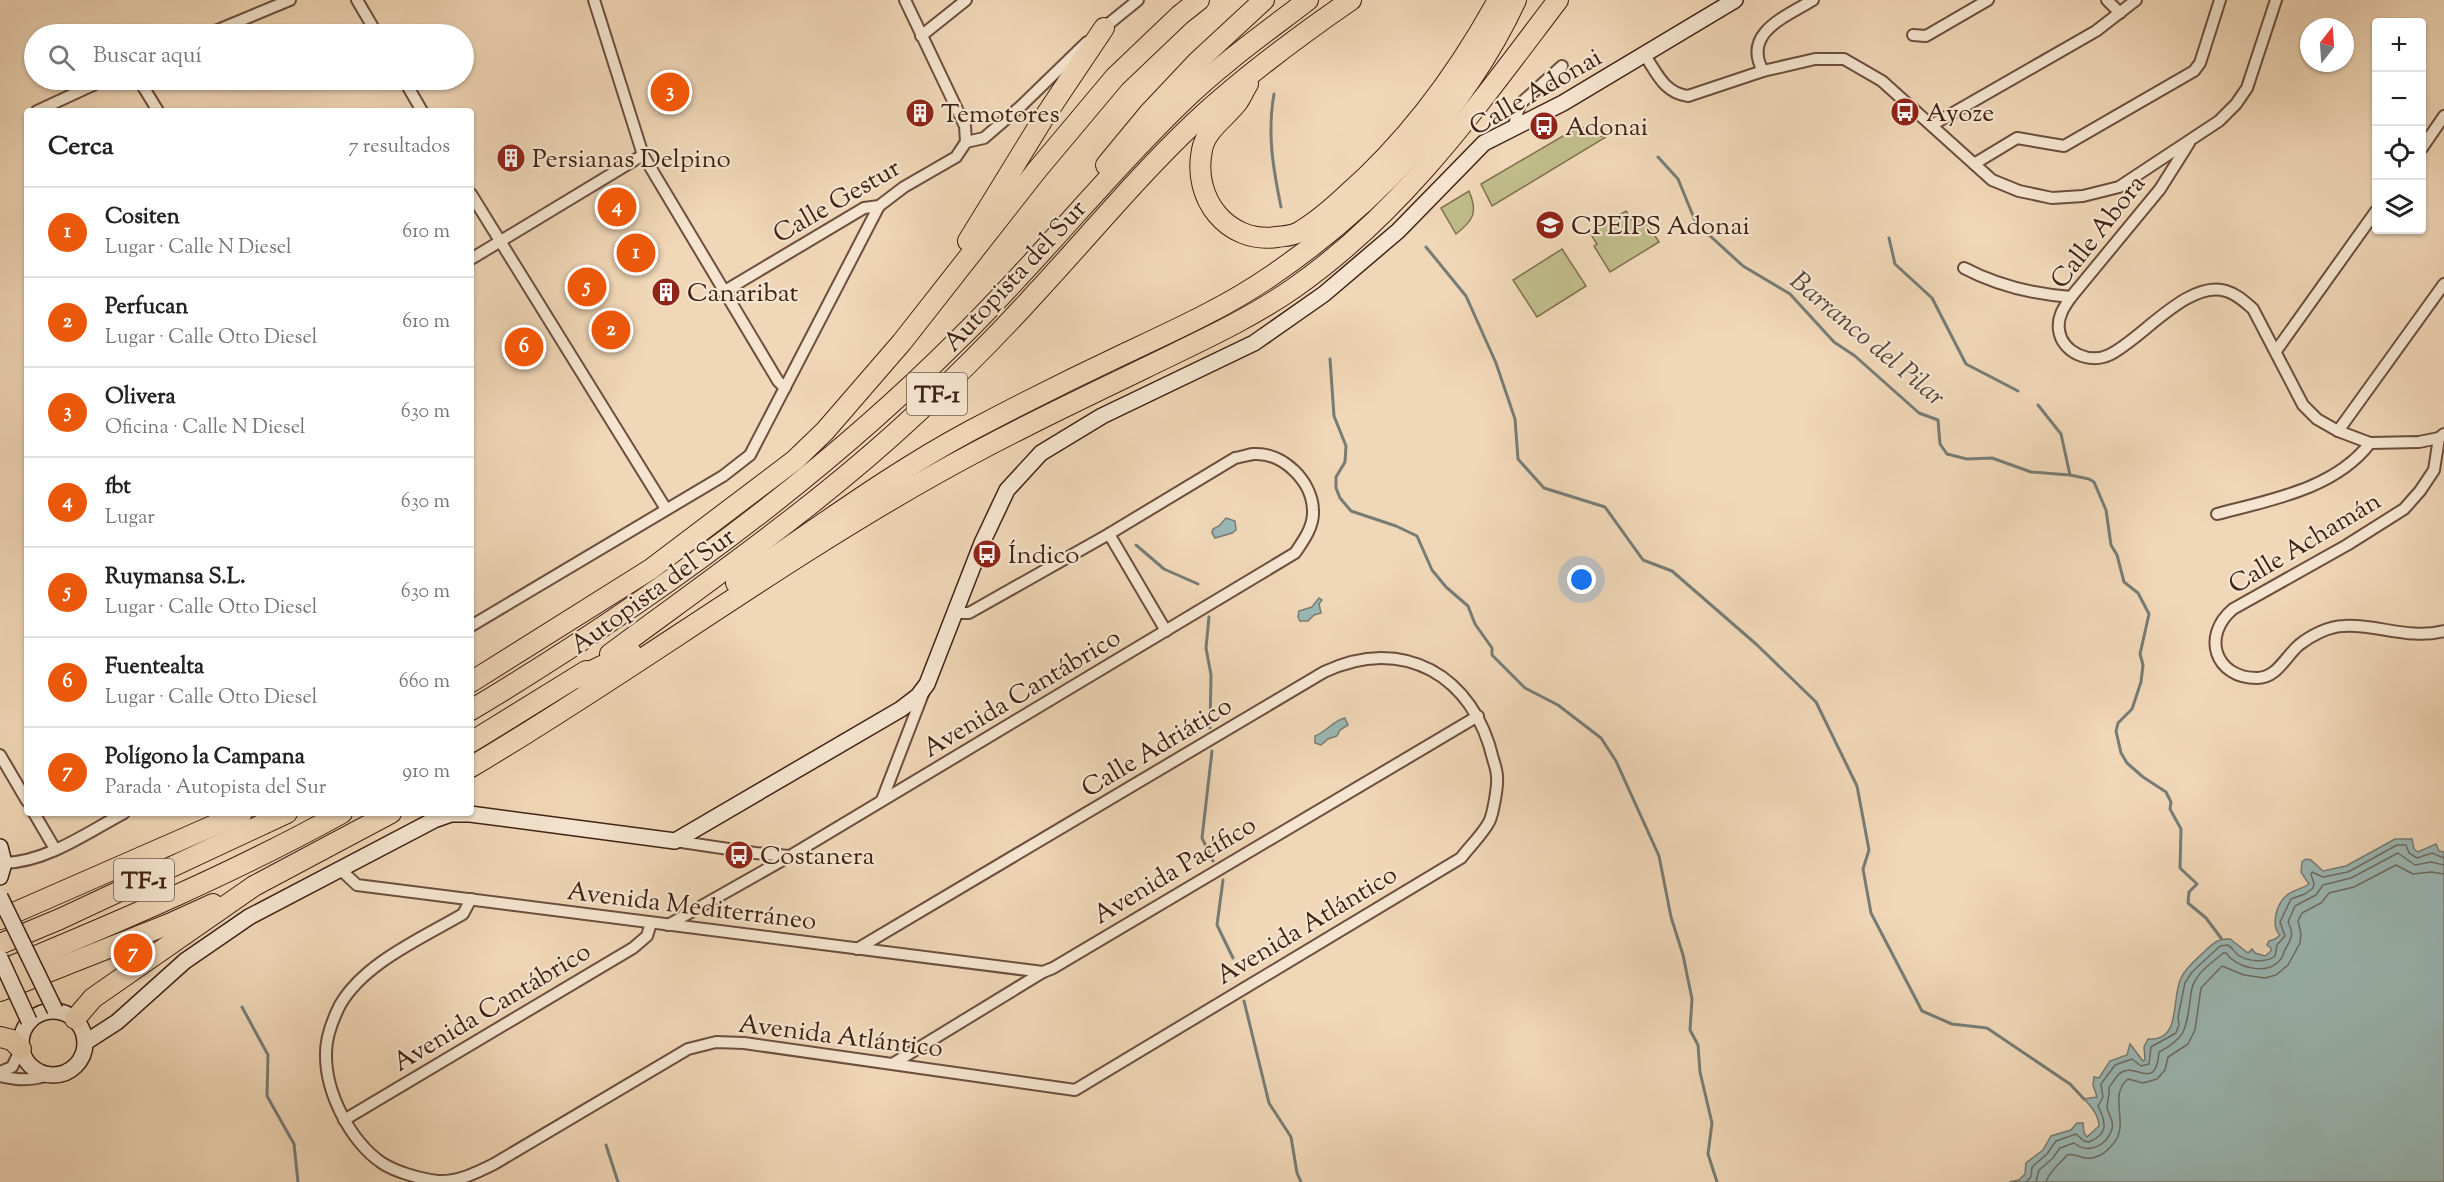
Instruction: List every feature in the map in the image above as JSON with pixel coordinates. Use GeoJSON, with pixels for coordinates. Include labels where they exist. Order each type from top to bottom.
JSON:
{"type":"FeatureCollection","features":[{"type":"Feature","properties":{"kind":"highway"},"geometry":{"type":"LineString","coordinates":[[474,680],[651,568],[795,460],[825,431],[902,342],[1037,170],[1114,77],[1199,0]]}},
{"type":"Feature","properties":{"kind":"highway"},"geometry":{"type":"LineString","coordinates":[[1087,201],[1110,158],[1141,122],[1197,62],[1264,0]]}},
{"type":"Feature","properties":{"kind":"highway","name":"Autopista del Sur"},"geometry":{"type":"LineString","coordinates":[[474,708],[537,670],[768,509],[884,412],[961,338],[1183,101],[1224,64],[1308,0]]}},
{"type":"Feature","properties":{"kind":"highway","name":"Autopista del Sur"},"geometry":{"type":"LineString","coordinates":[[474,739],[577,678],[789,522],[899,429],[977,355],[1034,296],[1155,162],[1196,122],[1258,67],[1351,0]]}},
{"type":"Feature","properties":{"kind":"highway"},"geometry":{"type":"LineString","coordinates":[[1258,67],[1237,103],[1211,131],[1202,149],[1200,185],[1210,206],[1232,228],[1265,238],[1296,234],[1317,221],[1366,177],[1431,106],[1478,36],[1498,0]]}},
{"type":"Feature","properties":{"kind":"highway"},"geometry":{"type":"LineString","coordinates":[[577,678],[622,658],[748,575],[845,507],[968,432],[1194,320],[1269,277],[1323,238],[1373,194],[1413,153],[1474,73],[1508,18],[1516,0]]}},
{"type":"Feature","properties":{"kind":"highway"},"geometry":{"type":"LineString","coordinates":[[474,765],[813,549],[934,475],[1097,391],[1237,323],[1293,288],[1339,253],[1395,202],[1446,147],[1558,0]]}},
{"type":"Feature","properties":{"kind":"highway"},"geometry":{"type":"LineString","coordinates":[[902,342],[1006,181],[1043,119],[1104,28]]}},
{"type":"Feature","properties":{"kind":"highway"},"geometry":{"type":"LineString","coordinates":[[0,919],[174,845],[236,816]]}},
{"type":"Feature","properties":{"kind":"highway","name":"TF-1"},"geometry":{"type":"LineString","coordinates":[[0,944],[60,920],[281,816]]}},
{"type":"Feature","properties":{"kind":"highway","name":"TF-1"},"geometry":{"type":"LineString","coordinates":[[0,971],[112,925],[225,873],[336,816]]}},
{"type":"Feature","properties":{"kind":"highway"},"geometry":{"type":"LineString","coordinates":[[0,991],[149,932],[254,886],[385,816]]}},
{"type":"Feature","properties":{"kind":"highway"},"geometry":{"type":"LineString","coordinates":[[75,1019],[93,998],[254,886]]}},
{"type":"Feature","properties":{"kind":"highway"},"geometry":{"type":"LineString","coordinates":[[0,1037],[12,1040],[21,1049]]}},
{"type":"Feature","properties":{"kind":"street"},"geometry":{"type":"LineString","coordinates":[[232,24],[290,0]]}},
{"type":"Feature","properties":{"kind":"street"},"geometry":{"type":"LineString","coordinates":[[357,0],[371,24]]}},
{"type":"Feature","properties":{"kind":"street"},"geometry":{"type":"LineString","coordinates":[[594,0],[643,155],[723,292],[778,381],[786,388]]}},
{"type":"Feature","properties":{"kind":"street"},"geometry":{"type":"LineString","coordinates":[[905,0],[965,126],[966,142],[984,138],[1020,107],[1071,56],[1138,0]]}},
{"type":"Feature","properties":{"kind":"street"},"geometry":{"type":"LineString","coordinates":[[921,36],[966,0]]}},
{"type":"Feature","properties":{"kind":"street","name":"Calle Adonai"},"geometry":{"type":"LineString","coordinates":[[927,684],[982,543],[1007,490],[1041,453],[1102,416],[1254,343],[1324,294],[1398,231],[1484,143],[1563,104],[1735,0]]}},
{"type":"Feature","properties":{"kind":"street"},"geometry":{"type":"LineString","coordinates":[[1763,72],[1758,62],[1756,49],[1763,32],[1813,0]]}},
{"type":"Feature","properties":{"kind":"street"},"geometry":{"type":"LineString","coordinates":[[1913,35],[1926,36],[1988,0]]}},
{"type":"Feature","properties":{"kind":"street"},"geometry":{"type":"LineString","coordinates":[[2107,0],[2120,13]]}},
{"type":"Feature","properties":{"kind":"street"},"geometry":{"type":"LineString","coordinates":[[1932,125],[2096,31],[2136,0]]}},
{"type":"Feature","properties":{"kind":"street"},"geometry":{"type":"LineString","coordinates":[[1974,164],[2017,138],[2064,146],[2194,71],[2200,63],[2220,0]]}},
{"type":"Feature","properties":{"kind":"street"},"geometry":{"type":"LineString","coordinates":[[1644,54],[1666,88],[1676,94],[1688,96],[1763,72],[1815,59],[1844,59],[1882,81],[1992,180],[2019,191],[2052,198],[2083,196],[2119,187],[2219,121],[2236,104],[2247,88],[2276,0]]}},
{"type":"Feature","properties":{"kind":"street"},"geometry":{"type":"LineString","coordinates":[[1514,129],[1520,104],[1562,66]]}},
{"type":"Feature","properties":{"kind":"street"},"geometry":{"type":"LineString","coordinates":[[43,108],[82,90]]}},
{"type":"Feature","properties":{"kind":"street"},"geometry":{"type":"LineString","coordinates":[[145,90],[156,108]]}},
{"type":"Feature","properties":{"kind":"street"},"geometry":{"type":"LineString","coordinates":[[410,90],[420,108]]}},
{"type":"Feature","properties":{"kind":"street"},"geometry":{"type":"LineString","coordinates":[[2426,141],[2444,116]]}},
{"type":"Feature","properties":{"kind":"street","name":"Calle Abora"},"geometry":{"type":"LineString","coordinates":[[2192,138],[2160,189],[2071,297],[2060,314],[2059,331],[2064,345],[2073,352],[2092,359],[2108,355],[2189,297],[2207,291],[2225,290],[2240,298],[2253,309],[2303,405],[2317,419],[2338,431],[2370,443],[2393,444],[2442,436]]}},
{"type":"Feature","properties":{"kind":"street","name":"Calle Gestur"},"geometry":{"type":"LineString","coordinates":[[723,292],[864,208],[879,207],[904,187],[956,157],[966,142]]}},
{"type":"Feature","properties":{"kind":"street"},"geometry":{"type":"LineString","coordinates":[[474,257],[643,155]]}},
{"type":"Feature","properties":{"kind":"street"},"geometry":{"type":"LineString","coordinates":[[474,199],[666,509]]}},
{"type":"Feature","properties":{"kind":"street"},"geometry":{"type":"LineString","coordinates":[[474,624],[723,476],[750,455],[879,207]]}},
{"type":"Feature","properties":{"kind":"street"},"geometry":{"type":"LineString","coordinates":[[2276,351],[2372,217]]}},
{"type":"Feature","properties":{"kind":"street"},"geometry":{"type":"LineString","coordinates":[[1964,268],[1991,282],[2026,291],[2071,297]]}},
{"type":"Feature","properties":{"kind":"street"},"geometry":{"type":"LineString","coordinates":[[2338,431],[2444,284]]}},
{"type":"Feature","properties":{"kind":"street","name":"Calle Achamán"},"geometry":{"type":"LineString","coordinates":[[2442,436],[2434,470],[2404,509],[2347,545],[2234,609],[2222,618],[2215,635],[2215,645],[2219,657],[2231,670],[2248,677],[2260,678],[2274,673],[2298,646],[2316,634],[2343,625],[2420,635],[2444,631]]}},
{"type":"Feature","properties":{"kind":"street"},"geometry":{"type":"LineString","coordinates":[[2217,514],[2282,497],[2326,479],[2359,458],[2370,443]]}},
{"type":"Feature","properties":{"kind":"street","name":"Avenida Cantábrico"},"geometry":{"type":"LineString","coordinates":[[668,925],[758,875],[1295,553],[1306,539],[1313,511],[1311,495],[1303,479],[1291,467],[1275,458],[1255,454],[1235,458],[1109,534]]}},
{"type":"Feature","properties":{"kind":"street"},"geometry":{"type":"LineString","coordinates":[[954,613],[969,613],[1109,534],[1166,631]]}},
{"type":"Feature","properties":{"kind":"street","name":"Calle Adriático"},"geometry":{"type":"LineString","coordinates":[[857,949],[1342,663],[1356,659],[1389,657],[1425,667],[1453,684],[1478,716]]}},
{"type":"Feature","properties":{"kind":"street"},"geometry":{"type":"LineString","coordinates":[[675,841],[896,712],[918,696],[927,684]]}},
{"type":"Feature","properties":{"kind":"street"},"geometry":{"type":"LineString","coordinates":[[882,800],[927,684]]}},
{"type":"Feature","properties":{"kind":"street"},"geometry":{"type":"LineString","coordinates":[[896,712],[903,716],[911,728]]}},
{"type":"Feature","properties":{"kind":"street","name":"Avenida Pacífico"},"geometry":{"type":"LineString","coordinates":[[894,1063],[1042,972],[1053,968],[1478,716]]}},
{"type":"Feature","properties":{"kind":"street","name":"Avenida Atlántico"},"geometry":{"type":"LineString","coordinates":[[471,899],[463,914],[375,966],[355,986],[341,1005],[332,1024],[326,1053],[332,1088],[344,1120],[362,1146],[383,1164],[408,1174],[439,1181],[466,1178],[494,1164],[688,1049],[716,1042],[744,1043],[894,1063],[1075,1090],[1461,858],[1491,820],[1497,777],[1490,743],[1478,716]]}},
{"type":"Feature","properties":{"kind":"street"},"geometry":{"type":"LineString","coordinates":[[0,755],[24,796]]}},
{"type":"Feature","properties":{"kind":"street"},"geometry":{"type":"LineString","coordinates":[[894,772],[906,780],[917,780]]}},
{"type":"Feature","properties":{"kind":"street"},"geometry":{"type":"LineString","coordinates":[[474,815],[755,854],[790,856]]}},
{"type":"Feature","properties":{"kind":"street"},"geometry":{"type":"LineString","coordinates":[[36,816],[55,849]]}},
{"type":"Feature","properties":{"kind":"street"},"geometry":{"type":"LineString","coordinates":[[0,847],[2,870],[55,849],[118,816]]}},
{"type":"Feature","properties":{"kind":"street"},"geometry":{"type":"LineString","coordinates":[[86,1042],[117,1022],[185,961],[249,917],[445,816]]}},
{"type":"Feature","properties":{"kind":"street"},"geometry":{"type":"LineString","coordinates":[[755,854],[760,865],[758,875]]}},
{"type":"Feature","properties":{"kind":"street","name":"Avenida Mediterráneo"},"geometry":{"type":"LineString","coordinates":[[341,870],[357,885],[1042,972]]}},
{"type":"Feature","properties":{"kind":"street"},"geometry":{"type":"LineString","coordinates":[[0,897],[55,1010],[75,1019],[83,1030],[86,1042],[76,1067],[57,1076],[48,1075],[31,1067],[21,1049]]}},
{"type":"Feature","properties":{"kind":"street"},"geometry":{"type":"LineString","coordinates":[[703,906],[699,916],[706,928]]}},
{"type":"Feature","properties":{"kind":"street","name":"Avenida Cantábrico"},"geometry":{"type":"LineString","coordinates":[[344,1120],[633,948],[647,936],[651,923]]}},
{"type":"Feature","properties":{"kind":"street"},"geometry":{"type":"LineString","coordinates":[[887,933],[888,944],[896,954]]}},
{"type":"Feature","properties":{"kind":"street"},"geometry":{"type":"LineString","coordinates":[[0,958],[29,1021]]}},
{"type":"Feature","properties":{"kind":"street"},"geometry":{"type":"LineString","coordinates":[[1013,969],[1017,977],[1013,991]]}},
{"type":"Feature","properties":{"kind":"street"},"geometry":{"type":"LineString","coordinates":[[0,1074],[12,1067],[21,1049],[23,1030],[29,1021],[38,1015],[55,1010]]}},
{"type":"Feature","properties":{"kind":"street"},"geometry":{"type":"LineString","coordinates":[[0,1074],[18,1080],[37,1079],[48,1075]]}},
{"type":"Feature","properties":{"kind":"shaded area"},"geometry":{"type":"Polygon","coordinates":[[[1580,126],[1595,135],[1606,137],[1492,206],[1481,184],[1580,126]]]}},
{"type":"Feature","properties":{"kind":"shaded area"},"geometry":{"type":"Polygon","coordinates":[[[1469,191],[1474,210],[1473,215],[1456,234],[1441,208],[1469,191]]]}},
{"type":"Feature","properties":{"kind":"shaded area"},"geometry":{"type":"Polygon","coordinates":[[[1626,211],[1633,222],[1642,216],[1659,242],[1610,272],[1594,246],[1597,244],[1590,233],[1626,211]]]}},
{"type":"Feature","properties":{"kind":"shaded area"},"geometry":{"type":"Polygon","coordinates":[[[1562,249],[1586,286],[1537,317],[1513,280],[1562,249]]]}},
{"type":"Feature","properties":{"kind":"water"},"geometry":{"type":"Polygon","coordinates":[[[1226,518],[1235,521],[1236,530],[1215,538],[1212,533],[1213,529],[1226,518]]]}},
{"type":"Feature","properties":{"kind":"water"},"geometry":{"type":"Polygon","coordinates":[[[1319,598],[1322,600],[1319,604],[1321,613],[1314,615],[1308,621],[1300,621],[1299,611],[1312,607],[1319,598]]]}},
{"type":"Feature","properties":{"kind":"water"},"geometry":{"type":"Polygon","coordinates":[[[1345,718],[1348,725],[1340,730],[1337,736],[1321,745],[1315,743],[1315,736],[1345,718]]]}},
{"type":"Feature","properties":{"kind":"water"},"geometry":{"type":"Polygon","coordinates":[[[2395,839],[2412,839],[2414,849],[2418,852],[2436,844],[2439,851],[2444,852],[2444,1182],[2009,1182],[2019,1180],[2025,1174],[2026,1163],[2043,1150],[2051,1136],[2071,1130],[2077,1123],[2083,1123],[2087,1137],[2099,1126],[2096,1115],[2084,1099],[2097,1097],[2093,1085],[2094,1077],[2099,1078],[2110,1061],[2127,1055],[2130,1044],[2143,1061],[2145,1060],[2144,1047],[2148,1039],[2159,1038],[2166,1034],[2171,1026],[2178,986],[2183,974],[2209,947],[2219,940],[2230,939],[2248,953],[2252,949],[2255,953],[2265,956],[2271,951],[2267,945],[2269,941],[2280,935],[2275,926],[2275,920],[2280,903],[2289,893],[2309,884],[2301,872],[2302,862],[2306,859],[2311,860],[2323,871],[2346,866],[2395,839]]]}},
{"type":"Feature","properties":{"kind":"waterway"},"geometry":{"type":"LineString","coordinates":[[1274,94],[1271,123],[1272,150],[1281,207]]}},
{"type":"Feature","properties":{"kind":"waterway","name":"Barranco del Pilar"},"geometry":{"type":"LineString","coordinates":[[1658,157],[1678,179],[1696,223],[1743,266],[1790,294],[1834,342],[1855,356],[1919,413],[1938,420],[1940,444],[1947,454],[1967,459],[1992,458],[2031,472],[2070,475],[2094,482],[2106,510],[2111,545],[2117,555],[2124,582],[2138,593],[2149,614],[2140,654],[2143,665],[2141,682],[2132,709],[2118,723],[2116,731],[2121,753],[2127,763],[2143,777],[2166,792],[2171,802],[2170,809],[2181,829],[2180,868],[2197,884],[2189,892],[2188,903],[2206,918],[2221,938]]}},
{"type":"Feature","properties":{"kind":"waterway"},"geometry":{"type":"LineString","coordinates":[[1889,238],[1895,264],[1932,298],[1966,364],[2018,391]]}},
{"type":"Feature","properties":{"kind":"waterway"},"geometry":{"type":"LineString","coordinates":[[1426,247],[1466,296],[1496,363],[1515,419],[1518,459],[1544,488],[1605,507],[1643,560],[1672,571],[1756,644],[1816,702],[1857,786],[1869,850],[1863,869],[1871,913],[1922,1011],[1952,1024],[1987,1028],[2070,1084],[2084,1099]]}},
{"type":"Feature","properties":{"kind":"waterway"},"geometry":{"type":"LineString","coordinates":[[1330,359],[1334,416],[1346,446],[1345,462],[1336,477],[1336,488],[1340,498],[1351,511],[1396,526],[1417,536],[1432,570],[1446,587],[1468,606],[1475,624],[1492,648],[1492,655],[1525,688],[1558,705],[1601,738],[1616,761],[1659,856],[1671,917],[1683,955],[1692,999],[1690,1030],[1698,1045],[1700,1072],[1712,1123],[1708,1154],[1717,1182]]}},
{"type":"Feature","properties":{"kind":"waterway"},"geometry":{"type":"LineString","coordinates":[[2038,405],[2061,434],[2070,475]]}},
{"type":"Feature","properties":{"kind":"waterway"},"geometry":{"type":"LineString","coordinates":[[1136,545],[1164,569],[1198,584]]}},
{"type":"Feature","properties":{"kind":"waterway"},"geometry":{"type":"LineString","coordinates":[[1209,617],[1206,648],[1211,675],[1210,728]]}},
{"type":"Feature","properties":{"kind":"waterway"},"geometry":{"type":"LineString","coordinates":[[1212,751],[1202,838],[1213,861]]}},
{"type":"Feature","properties":{"kind":"waterway"},"geometry":{"type":"LineString","coordinates":[[1223,880],[1217,925],[1233,958]]}},
{"type":"Feature","properties":{"kind":"waterway"},"geometry":{"type":"LineString","coordinates":[[1244,1001],[1269,1103],[1291,1137],[1297,1173],[1301,1182]]}},
{"type":"Feature","properties":{"kind":"waterway"},"geometry":{"type":"LineString","coordinates":[[242,1007],[268,1055],[267,1096],[294,1144],[298,1182]]}},
{"type":"Feature","properties":{"kind":"waterway"},"geometry":{"type":"LineString","coordinates":[[606,1145],[618,1182]]}},
{"type":"Feature","properties":{"kind":"place","name":"Olivera"},"geometry":{"type":"Point","coordinates":[670,92]}},
{"type":"Feature","properties":{"kind":"place","name":"Ayoze"},"geometry":{"type":"Point","coordinates":[1905,112]}},
{"type":"Feature","properties":{"kind":"place","name":"Temotores"},"geometry":{"type":"Point","coordinates":[920,113]}},
{"type":"Feature","properties":{"kind":"place","name":"Adonai"},"geometry":{"type":"Point","coordinates":[1544,126]}},
{"type":"Feature","properties":{"kind":"place","name":"Persianas Delpino"},"geometry":{"type":"Point","coordinates":[511,158]}},
{"type":"Feature","properties":{"kind":"place","name":"fbt"},"geometry":{"type":"Point","coordinates":[617,207]}},
{"type":"Feature","properties":{"kind":"place","name":"CPEIPS Adonai"},"geometry":{"type":"Point","coordinates":[1550,225]}},
{"type":"Feature","properties":{"kind":"place","name":"Cositen"},"geometry":{"type":"Point","coordinates":[636,253]}},
{"type":"Feature","properties":{"kind":"place","name":"Ruymansa S.L."},"geometry":{"type":"Point","coordinates":[587,287]}},
{"type":"Feature","properties":{"kind":"place","name":"Canaribat"},"geometry":{"type":"Point","coordinates":[666,292]}},
{"type":"Feature","properties":{"kind":"place","name":"Perfucan"},"geometry":{"type":"Point","coordinates":[611,330]}},
{"type":"Feature","properties":{"kind":"place","name":"Fuentealta"},"geometry":{"type":"Point","coordinates":[524,347]}},
{"type":"Feature","properties":{"kind":"place","name":"Índico"},"geometry":{"type":"Point","coordinates":[987,554]}},
{"type":"Feature","properties":{"kind":"place","name":"Costanera"},"geometry":{"type":"Point","coordinates":[739,855]}},
{"type":"Feature","properties":{"kind":"place","name":"Polígono la Campana"},"geometry":{"type":"Point","coordinates":[133,953]}}]}
